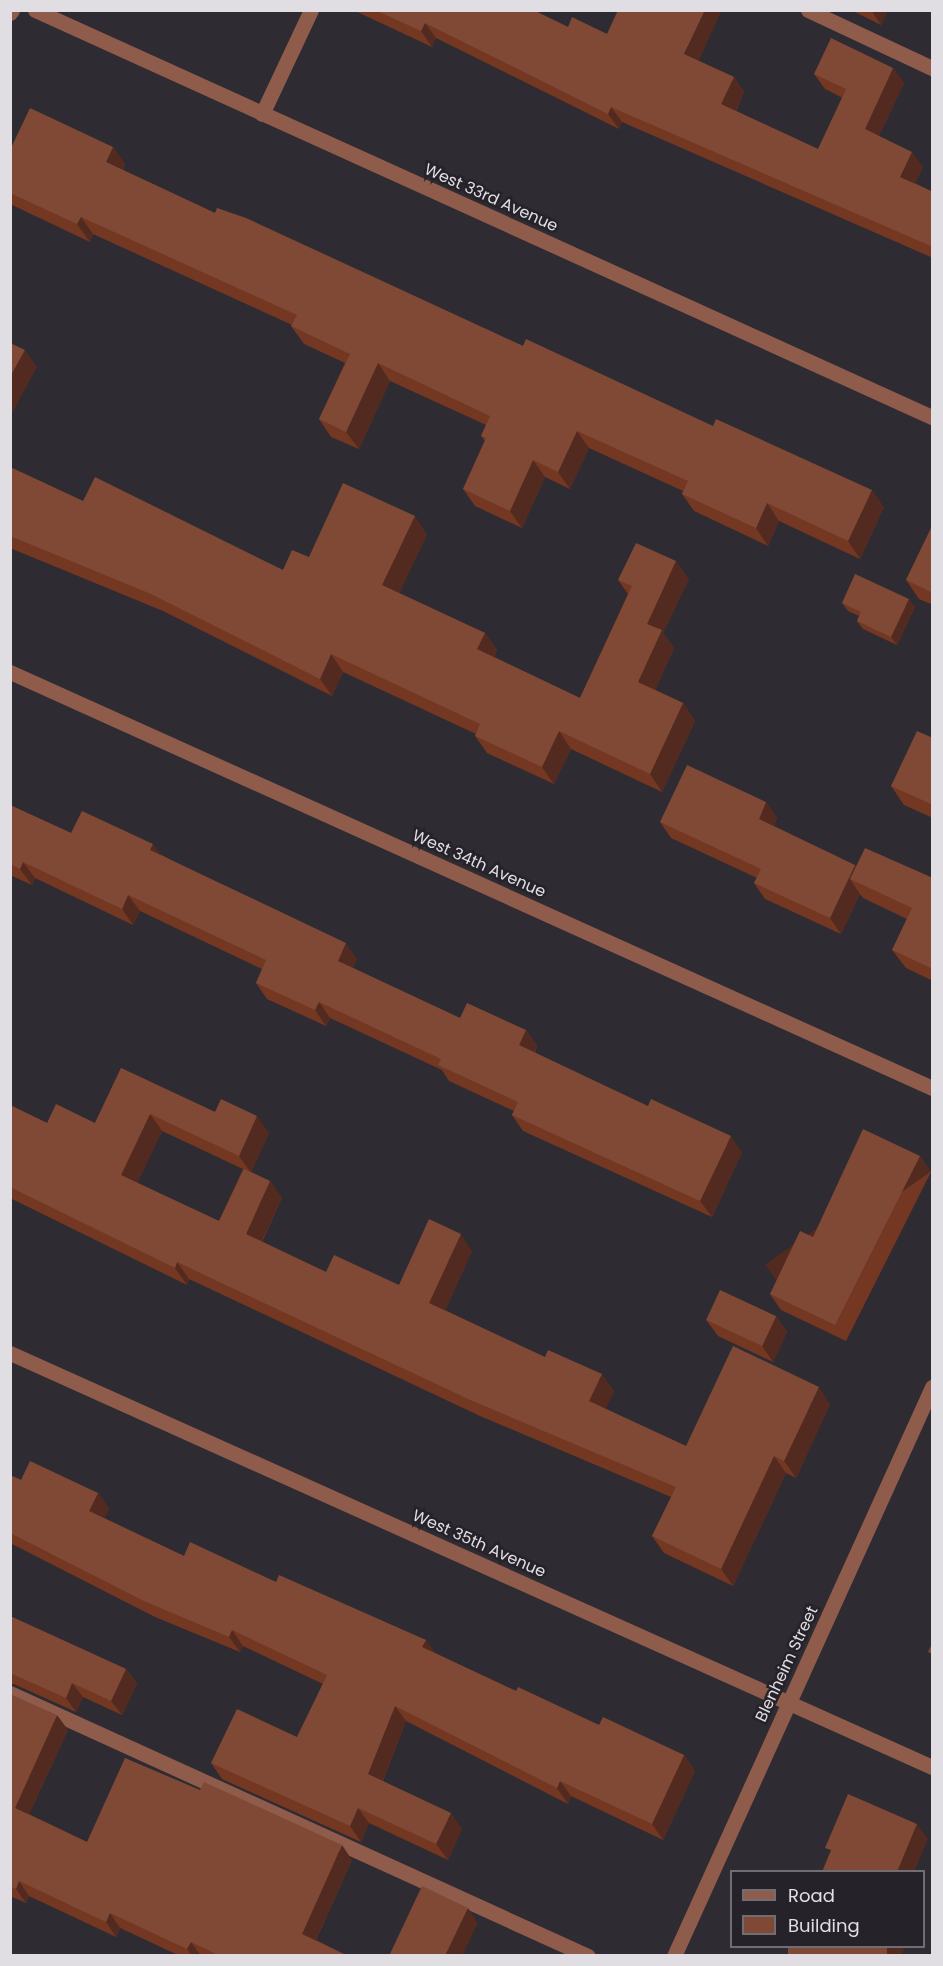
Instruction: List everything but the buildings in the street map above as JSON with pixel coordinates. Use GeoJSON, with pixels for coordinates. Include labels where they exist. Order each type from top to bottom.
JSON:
{"type":"FeatureCollection","features":[{"type":"Feature","properties":{"kind":"street","name":"West 33rd Avenue"},"geometry":{"type":"LineString","coordinates":[[35,10],[933,417]]}},
{"type":"Feature","properties":{"kind":"street"},"geometry":{"type":"LineString","coordinates":[[262,114],[311,10]]}},
{"type":"Feature","properties":{"kind":"street"},"geometry":{"type":"LineString","coordinates":[[808,10],[933,68]]}},
{"type":"Feature","properties":{"kind":"street","name":"West 34th Avenue"},"geometry":{"type":"LineString","coordinates":[[10,672],[933,1088]]}},
{"type":"Feature","properties":{"kind":"street","name":"West 35th Avenue"},"geometry":{"type":"LineString","coordinates":[[10,1353],[933,1767]]}},
{"type":"Feature","properties":{"kind":"street","name":"Blenheim Street"},"geometry":{"type":"LineString","coordinates":[[674,1956],[933,1387]]}},
{"type":"Feature","properties":{"kind":"street"},"geometry":{"type":"LineString","coordinates":[[10,1693],[588,1956]]}}]}
